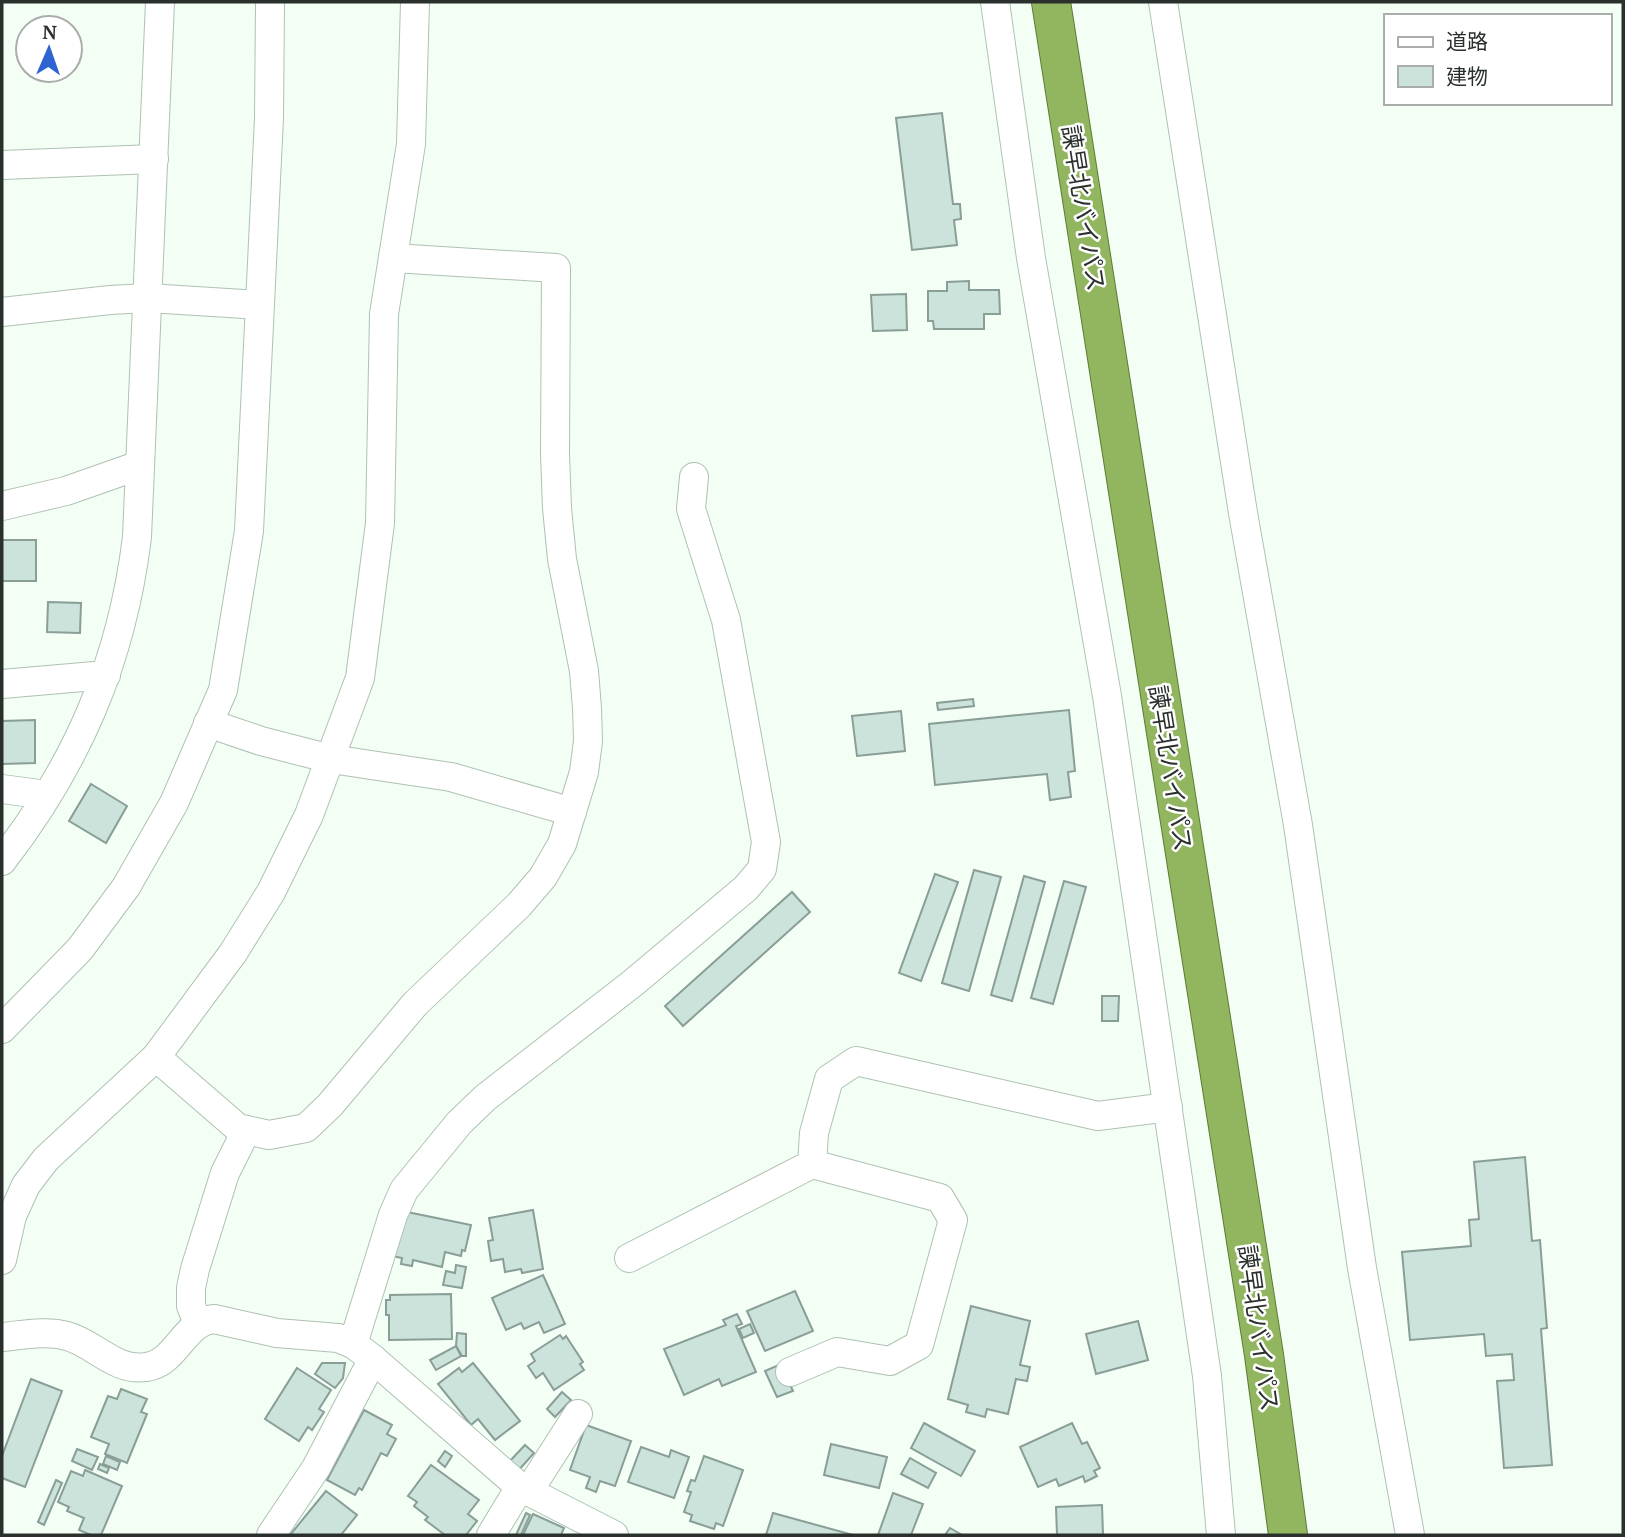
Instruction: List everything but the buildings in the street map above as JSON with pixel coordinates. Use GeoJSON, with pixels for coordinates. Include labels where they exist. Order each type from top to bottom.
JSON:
{"type":"FeatureCollection","features":[{"type":"Feature","properties":{"kind":"highway","name":"諫早北バイパス"},"geometry":{"type":"LineString","coordinates":[[1051,2],[1264,1355],[1287,1535]]}},
{"type":"Feature","properties":{"kind":"street"},"geometry":{"type":"LineString","coordinates":[[2,861],[21,836],[82,737],[106,675],[131,584],[137,537],[160,2]]}},
{"type":"Feature","properties":{"kind":"street"},"geometry":{"type":"LineString","coordinates":[[2,1029],[80,948],[126,887],[174,803],[223,690],[249,531],[270,118],[270,2]]}},
{"type":"Feature","properties":{"kind":"street"},"geometry":{"type":"LineString","coordinates":[[2,1260],[12,1216],[26,1185],[46,1159],[156,1058],[233,953],[271,892],[309,815],[360,678],[378,536],[384,314],[411,144],[415,2]]}},
{"type":"Feature","properties":{"kind":"street"},"geometry":{"type":"LineString","coordinates":[[995,2],[1031,258],[1107,696],[1168,1107],[1207,1376],[1221,1535]]}},
{"type":"Feature","properties":{"kind":"street"},"geometry":{"type":"LineString","coordinates":[[1163,2],[1243,513],[1298,825],[1362,1268],[1410,1535]]}},
{"type":"Feature","properties":{"kind":"street"},"geometry":{"type":"LineString","coordinates":[[2,165],[154,159]]}},
{"type":"Feature","properties":{"kind":"street"},"geometry":{"type":"LineString","coordinates":[[156,1058],[238,1128],[269,1135],[306,1128],[318,1119],[415,1004],[520,905],[542,877],[562,844],[584,772],[588,741],[584,671],[562,559],[557,508],[556,268],[393,258]]}},
{"type":"Feature","properties":{"kind":"street"},"geometry":{"type":"LineString","coordinates":[[2,312],[148,298],[259,305]]}},
{"type":"Feature","properties":{"kind":"street"},"geometry":{"type":"LineString","coordinates":[[2,506],[66,491],[140,466]]}},
{"type":"Feature","properties":{"kind":"street"},"geometry":{"type":"LineString","coordinates":[[271,1535],[316,1468],[363,1352],[393,1215],[404,1190],[459,1123],[485,1098],[633,983],[746,888],[762,869],[766,842],[726,620],[691,509],[694,477]]}},
{"type":"Feature","properties":{"kind":"street"},"geometry":{"type":"LineString","coordinates":[[2,684],[106,675]]}},
{"type":"Feature","properties":{"kind":"street"},"geometry":{"type":"LineString","coordinates":[[208,723],[261,741],[331,759],[451,777],[572,812]]}},
{"type":"Feature","properties":{"kind":"street"},"geometry":{"type":"LineString","coordinates":[[2,789],[47,795]]}},
{"type":"Feature","properties":{"kind":"street"},"geometry":{"type":"LineString","coordinates":[[812,1164],[814,1133],[829,1079],[856,1061],[1098,1116],[1168,1107]]}},
{"type":"Feature","properties":{"kind":"street"},"geometry":{"type":"LineString","coordinates":[[198,1323],[191,1306],[195,1269],[225,1173],[246,1131]]}},
{"type":"Feature","properties":{"kind":"street"},"geometry":{"type":"LineString","coordinates":[[629,1258],[812,1164],[940,1198],[953,1220],[919,1345],[890,1361],[837,1352],[790,1372]]}},
{"type":"Feature","properties":{"kind":"street"},"geometry":{"type":"LineString","coordinates":[[2,1337],[30,1334],[65,1335],[79,1340],[110,1360],[145,1368],[159,1363],[170,1354],[198,1323],[214,1319],[277,1333],[338,1338],[363,1352],[524,1490],[614,1535]]}},
{"type":"Feature","properties":{"kind":"street"},"geometry":{"type":"LineString","coordinates":[[491,1535],[578,1414]]}}]}
